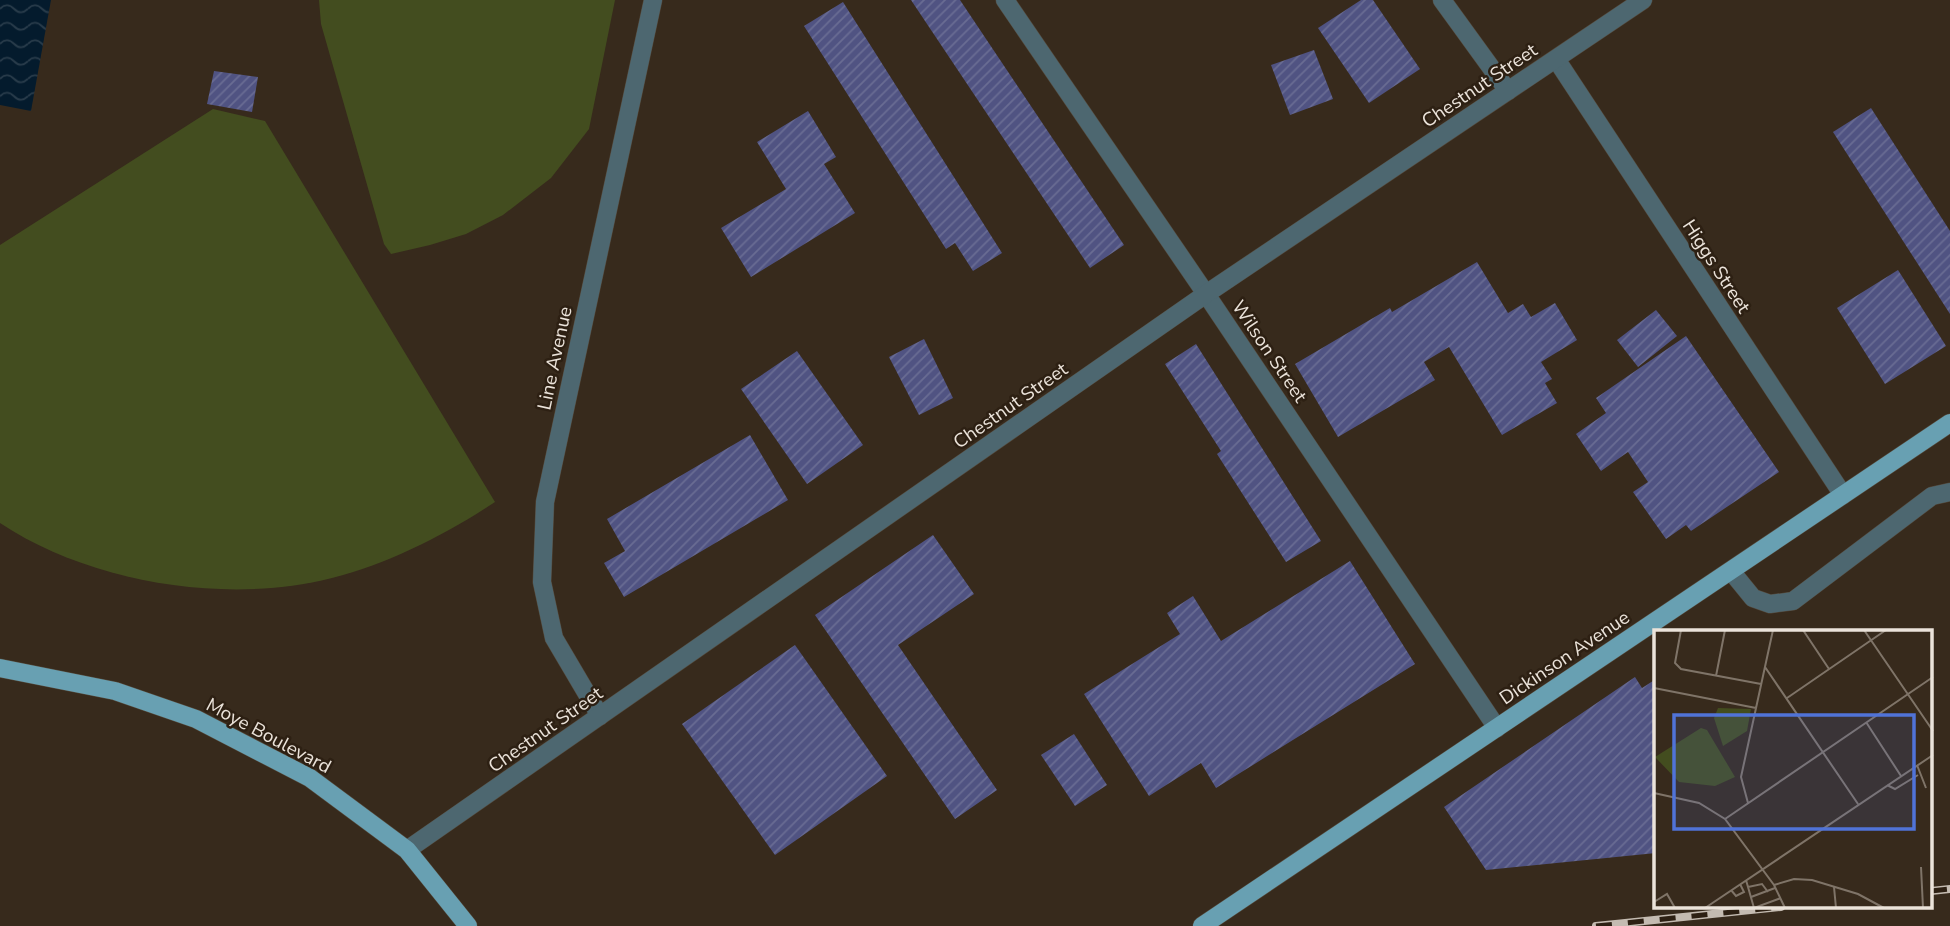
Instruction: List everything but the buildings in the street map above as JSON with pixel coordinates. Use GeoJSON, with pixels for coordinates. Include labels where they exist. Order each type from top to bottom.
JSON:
{"type":"FeatureCollection","features":[{"type":"Feature","properties":{"kind":"main road","name":"Dickinson Avenue"},"geometry":{"type":"LineString","coordinates":[[1202,926],[1950,423]]}},
{"type":"Feature","properties":{"kind":"main road","name":"Moye Boulevard"},"geometry":{"type":"LineString","coordinates":[[0,668],[115,691],[196,719],[310,778],[407,850],[468,926]]}},
{"type":"Feature","properties":{"kind":"street","name":"Line Avenue"},"geometry":{"type":"LineString","coordinates":[[600,716],[554,638],[542,582],[545,502],[653,0]]}},
{"type":"Feature","properties":{"kind":"street","name":"Wilson Street"},"geometry":{"type":"LineString","coordinates":[[1005,0],[1497,728]]}},
{"type":"Feature","properties":{"kind":"street"},"geometry":{"type":"LineString","coordinates":[[1442,0],[1508,91]]}},
{"type":"Feature","properties":{"kind":"street","name":"Chestnut Street"},"geometry":{"type":"LineString","coordinates":[[407,850],[1206,294],[1643,0]]}},
{"type":"Feature","properties":{"kind":"street","name":"Higgs Street"},"geometry":{"type":"LineString","coordinates":[[1556,59],[1843,495]]}},
{"type":"Feature","properties":{"kind":"street"},"geometry":{"type":"LineString","coordinates":[[1731,570],[1753,598],[1770,604],[1793,601],[1932,496],[1950,492]]}},
{"type":"Feature","properties":{"kind":"green space"},"geometry":{"type":"Polygon","coordinates":[[[319,0],[615,0],[589,129],[551,178],[503,215],[466,234],[391,254],[384,244],[321,24],[319,0]]]}},
{"type":"Feature","properties":{"kind":"green space"},"geometry":{"type":"Polygon","coordinates":[[[213,109],[265,121],[495,502],[416,547],[354,572],[291,586],[248,589],[160,583],[75,561],[36,544],[0,523],[0,245],[213,109]]]}},
{"type":"Feature","properties":{"kind":"water"},"geometry":{"type":"Polygon","coordinates":[[[0,0],[51,0],[31,111],[0,105],[0,0]]]}},
{"type":"Feature","properties":{"kind":"railway"},"geometry":{"type":"LineString","coordinates":[[1932,891],[1950,889]]}},
{"type":"Feature","properties":{"kind":"railway"},"geometry":{"type":"LineString","coordinates":[[1596,926],[1771,908]]}}]}
